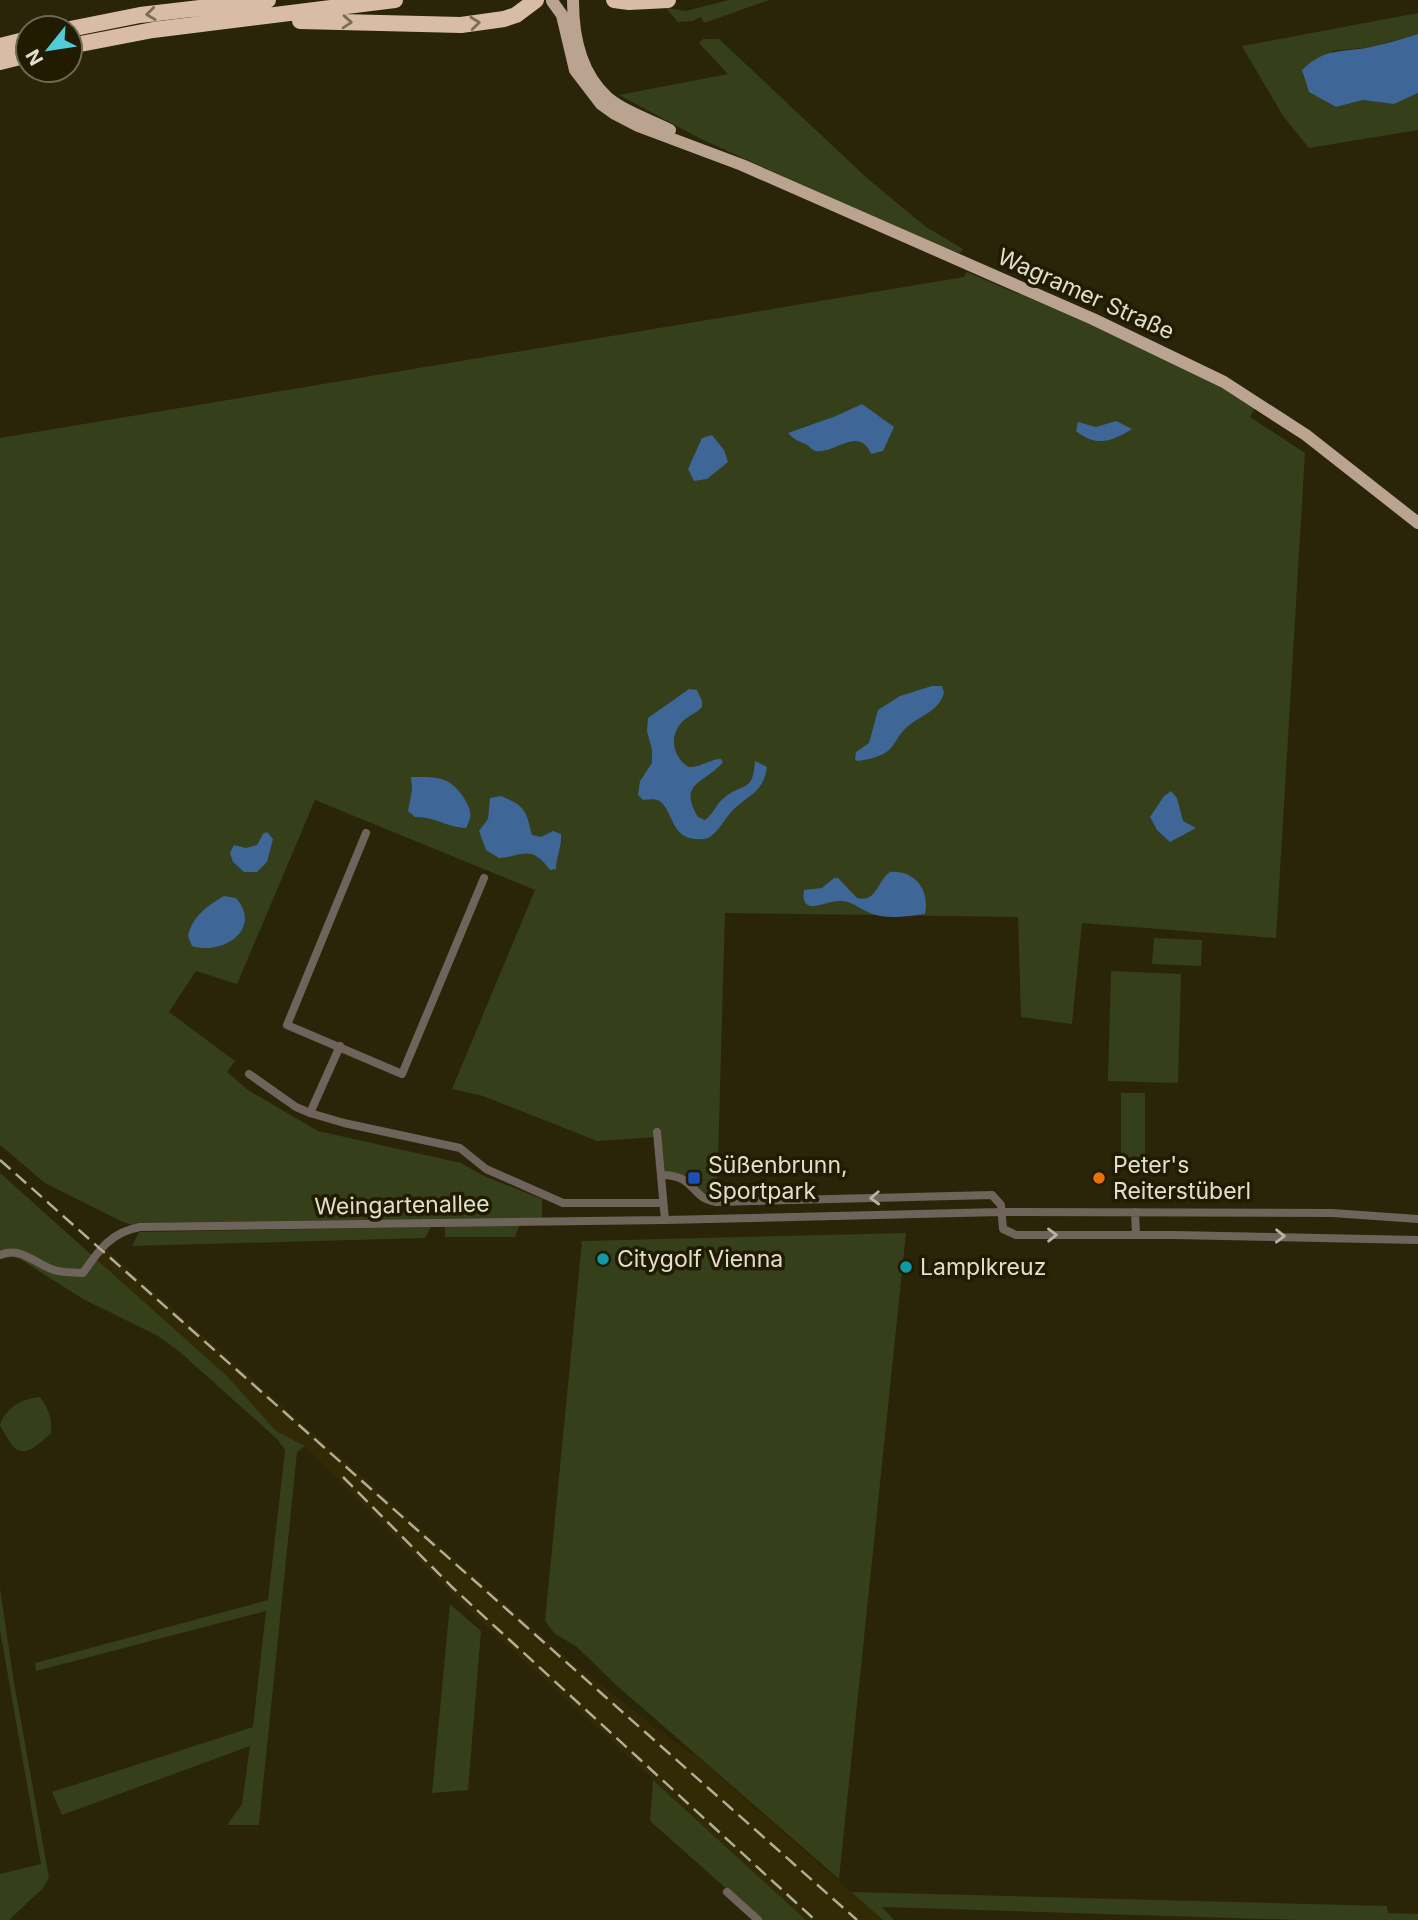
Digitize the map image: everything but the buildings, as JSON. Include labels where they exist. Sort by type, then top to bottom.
[{"type":"highway","points":[[84,26],[140,15],[396,0]]},
{"type":"highway","points":[[271,8],[286,21],[461,25],[504,19],[516,15],[536,0]]},
{"type":"highway","points":[[614,0],[668,0]]},
{"type":"highway","points":[[84,43],[271,8]]},
{"type":"main road","points":[[551,0],[574,1],[572,43]]},
{"type":"main road","points":[[551,0],[562,15],[572,43]]},
{"type":"main road","name":"Wagramer Straße","points":[[572,43],[575,70],[601,104],[638,126],[710,152],[1093,319],[1224,382],[1306,435],[1418,523]]},
{"type":"street","points":[[366,833],[287,1025],[402,1074],[484,878]]},
{"type":"street","points":[[310,1113],[340,1046]]},
{"type":"street","name":"Weingartenallee","points":[[249,1074],[296,1107],[310,1113],[460,1148],[486,1169],[563,1203],[663,1203]]},
{"type":"street","points":[[657,1132],[665,1220]]},
{"type":"street","points":[[662,1175],[685,1179],[701,1197],[716,1202],[992,1195],[1000,1202],[1003,1229],[1016,1235],[1136,1234],[1418,1240]]},
{"type":"street","points":[[920,1197],[920,1214]]},
{"type":"street","name":"Weingartenallee","points":[[0,1255],[19,1252],[55,1270],[83,1273],[116,1234],[140,1227],[665,1220],[1002,1212],[1332,1213],[1418,1219]]},
{"type":"street","points":[[1135,1212],[1136,1234]]},
{"type":"street","points":[[727,1892],[758,1920]]},
{"type":"shaded area","points":[[107,1250],[568,1659],[699,1758],[883,1920],[806,1920],[459,1601],[305,1446],[276,1431],[227,1376],[98,1260]]},
{"type":"green space","points":[[729,0],[769,0],[704,23],[701,17],[693,21],[678,22],[666,8],[686,11]]},
{"type":"green space","points":[[1418,13],[1418,34],[1372,47],[1332,51],[1336,107],[1363,100],[1394,103],[1418,93],[1418,130],[1309,148],[1283,116],[1242,46]]},
{"type":"green space","points":[[703,39],[719,39],[868,179],[926,227],[963,249],[960,253],[931,243],[701,139],[619,95],[728,74],[699,43]]},
{"type":"green space","points":[[967,272],[1018,294],[1020,292],[1181,365],[1256,406],[1250,417],[1305,453],[1276,938],[1082,923],[1072,1024],[1021,1017],[1018,917],[725,913],[716,1202],[707,1200],[689,1182],[662,1175],[657,1137],[597,1141],[483,1096],[452,1089],[535,890],[315,800],[237,984],[196,971],[169,1012],[235,1061],[227,1072],[248,1090],[318,1131],[461,1163],[484,1176],[542,1199],[542,1222],[140,1227],[123,1222],[45,1183],[0,1145],[0,438],[964,277]]},
{"type":"green space","points":[[1154,938],[1202,940],[1201,966],[1152,964]]},
{"type":"green space","points":[[1111,971],[1181,974],[1178,1083],[1108,1081]]},
{"type":"green space","points":[[1121,1093],[1145,1093],[1145,1165],[1121,1165]]},
{"type":"green space","points":[[0,1173],[227,1376],[276,1431],[305,1446],[297,1452],[259,1825],[227,1825],[242,1804],[250,1746],[62,1815],[52,1792],[253,1727],[266,1611],[36,1671],[35,1663],[268,1600],[285,1450],[277,1439],[180,1352],[158,1336],[83,1299],[20,1259],[0,1259]]},
{"type":"green space","points":[[445,1226],[519,1226],[515,1237],[445,1237]]},
{"type":"green space","points":[[431,1227],[425,1238],[132,1246],[139,1232]]},
{"type":"green space","name":"Citygolf Vienna","points":[[906,1233],[839,1879],[615,1684],[576,1646],[555,1634],[545,1621],[582,1241]]},
{"type":"green space","points":[[40,1397],[49,1414],[51,1433],[27,1451],[16,1449],[0,1425],[6,1413],[16,1405]]},
{"type":"green space","points":[[0,1588],[49,1878],[43,1888],[9,1920],[0,1920],[0,1874],[41,1864],[0,1630]]},
{"type":"green space","points":[[450,1604],[481,1631],[468,1790],[432,1793]]},
{"type":"green space","points":[[653,1780],[806,1920],[762,1920],[650,1821]]},
{"type":"green space","points":[[851,1892],[1387,1906],[1388,1913],[1418,1914],[1418,1920],[1300,1920],[882,1907],[894,1920],[883,1920]]},
{"type":"water","points":[[1418,34],[1418,93],[1394,104],[1363,100],[1336,107],[1309,92],[1302,70],[1320,57]]},
{"type":"water","points":[[862,404],[894,427],[883,451],[871,454],[866,446],[853,441],[816,451],[788,433],[836,416]]},
{"type":"water","points":[[1116,421],[1132,429],[1104,441],[1090,439],[1076,431],[1078,422],[1096,427]]},
{"type":"water","points":[[712,435],[724,450],[728,462],[707,479],[694,481],[688,469],[702,438]]},
{"type":"water","points":[[932,686],[942,686],[944,693],[933,709],[910,724],[885,753],[865,760],[855,759],[856,752],[869,743],[878,710],[900,696]]},
{"type":"water","points":[[689,689],[697,690],[702,707],[678,727],[674,739],[676,752],[688,767],[717,759],[723,762],[692,790],[692,805],[698,817],[705,820],[730,793],[746,786],[752,778],[755,761],[767,767],[760,787],[732,811],[714,834],[704,839],[694,839],[682,834],[661,802],[654,799],[643,800],[638,795],[640,781],[652,763],[647,731],[648,718]]},
{"type":"water","points":[[411,777],[441,779],[453,785],[470,809],[470,820],[466,828],[415,817],[408,811],[412,790]]},
{"type":"water","points":[[1171,791],[1177,798],[1183,821],[1196,828],[1170,842],[1157,830],[1150,817],[1164,796]]},
{"type":"water","points":[[501,796],[524,810],[532,835],[541,837],[553,831],[561,834],[556,869],[550,870],[532,854],[499,858],[486,850],[479,831],[488,819],[490,798]]},
{"type":"water","points":[[267,832],[273,839],[267,862],[257,872],[244,872],[233,862],[230,853],[234,845],[246,848],[257,845]]},
{"type":"water","points":[[890,872],[907,874],[919,883],[925,897],[925,914],[883,916],[844,901],[811,906],[804,901],[804,890],[822,888],[834,878],[838,878],[857,898],[864,899],[873,894]]},
{"type":"water","points":[[224,896],[236,898],[243,909],[245,920],[242,929],[236,937],[216,947],[192,946],[188,936],[193,923],[207,908]]},
{"type":"railway","points":[[0,1160],[857,1920]]},
{"type":"railway","points":[[343,1477],[453,1588],[815,1920]]},
{"type":"place","name":"Süßenbrunn, Sportpark","points":[[694,1178]]},
{"type":"place","name":"Peter's Reiterstüberl","points":[[1099,1178]]},
{"type":"place","name":"Citygolf Vienna","points":[[603,1259]]},
{"type":"place","name":"Lamplkreuz","points":[[906,1267]]}]
